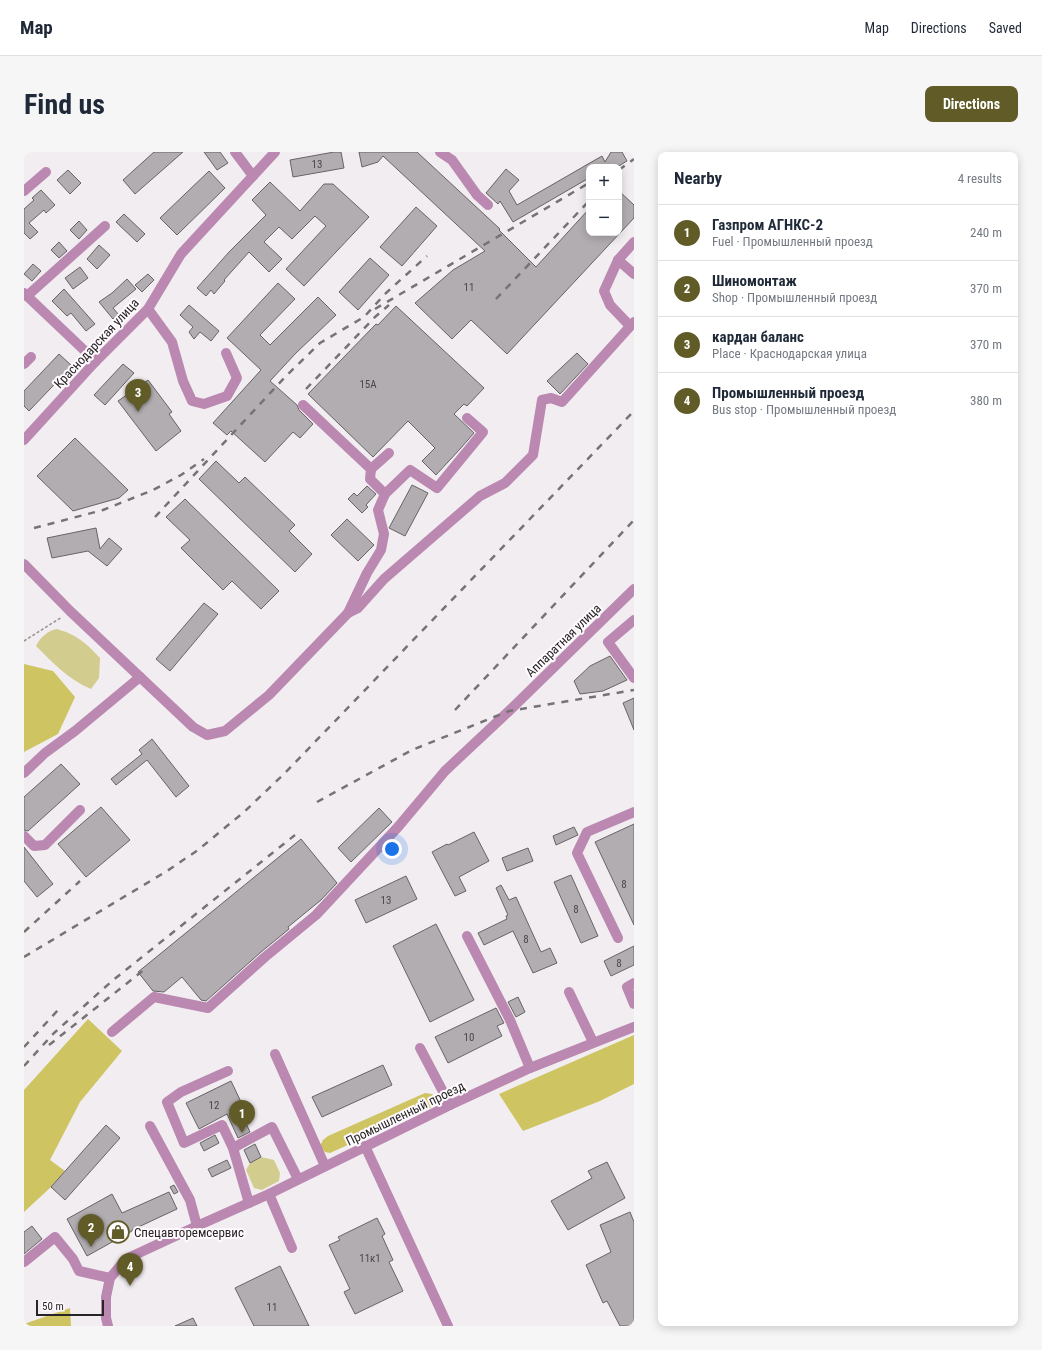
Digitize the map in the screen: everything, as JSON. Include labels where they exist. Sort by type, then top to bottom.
[{"type":"street","points":[[235,152],[253,176]]},
{"type":"street","name":"Краснодарская улица","points":[[24,440],[95,362],[148,308],[181,254],[276,152]]},
{"type":"street","points":[[440,152],[452,160],[478,195],[488,205]]},
{"type":"street","points":[[24,191],[46,172]]},
{"type":"street","points":[[95,362],[25,295],[106,226]]},
{"type":"street","points":[[348,613],[358,608],[384,580],[480,496],[505,483],[519,471],[533,455],[542,400],[551,398],[562,402],[632,324],[610,305],[604,291],[618,260],[634,242]]},
{"type":"street","points":[[618,260],[634,274]]},
{"type":"street","points":[[148,308],[172,342],[183,380],[192,401],[204,404],[226,396],[237,378],[226,353]]},
{"type":"street","points":[[303,405],[371,469]]},
{"type":"street","points":[[24,564],[70,611],[193,727],[206,735],[225,731],[269,696],[348,613],[367,573],[381,550],[384,534],[378,510],[385,494],[410,470],[437,488],[483,432],[467,418]]},
{"type":"street","points":[[385,494],[370,479],[371,469],[390,453]]},
{"type":"street","name":"Аппаратная улица","points":[[112,1032],[154,997],[208,1008],[265,957],[316,915],[398,827],[445,771],[510,711],[634,589]]},
{"type":"street","points":[[634,620],[608,642],[634,678]]},
{"type":"street","points":[[24,773],[45,753],[75,731],[140,677]]},
{"type":"street","points":[[24,836],[34,846],[45,845],[80,810]]},
{"type":"street","points":[[618,938],[577,853],[587,832],[634,812]]},
{"type":"street","points":[[467,936],[510,1020],[530,1068]]},
{"type":"street","points":[[634,983],[627,987],[634,1004]]},
{"type":"street","points":[[569,992],[593,1042]]},
{"type":"street","name":"Промышленный проезд","points":[[110,1278],[126,1260],[269,1194],[365,1146],[530,1068],[634,1027]]},
{"type":"street","points":[[420,1048],[450,1105]]},
{"type":"street","points":[[275,1054],[325,1166]]},
{"type":"street","points":[[228,1071],[181,1092],[167,1102],[184,1143],[222,1125],[233,1148],[249,1203]]},
{"type":"street","points":[[150,1126],[190,1200],[197,1226]]},
{"type":"street","points":[[233,1148],[272,1127],[298,1179]]},
{"type":"street","points":[[365,1146],[448,1326]]},
{"type":"street","points":[[269,1194],[292,1248]]},
{"type":"street","points":[[24,1262],[55,1237],[73,1259],[79,1271],[110,1278],[106,1297],[106,1318],[108,1326]]},
{"type":"path","points":[[24,641],[70,611]]},
{"type":"shaded area","points":[[57,629],[81,640],[100,658],[99,678],[91,689],[68,676],[36,646],[45,635],[50,631]]},
{"type":"shaded area","points":[[24,664],[53,671],[75,697],[58,734],[24,752]]},
{"type":"shaded area","points":[[88,1019],[122,1051],[80,1102],[50,1160],[65,1171],[51,1187],[24,1212],[24,1090]]},
{"type":"shaded area","points":[[634,1035],[634,1084],[600,1101],[523,1131],[499,1094]]},
{"type":"shaded area","points":[[425,1093],[432,1094],[436,1097],[436,1102],[432,1107],[330,1153],[325,1152],[320,1146],[323,1140],[328,1136]]},
{"type":"shaded area","points":[[261,1157],[274,1160],[280,1173],[279,1181],[262,1190],[254,1188],[246,1170],[250,1163]]},
{"type":"shaded area","points":[[70,1308],[71,1326],[24,1326],[24,1324]]},
{"type":"building","points":[[154,152],[183,152],[135,194],[123,180]]},
{"type":"building","points":[[204,152],[220,152],[228,163],[217,170]]},
{"type":"building","points":[[341,152],[344,168],[293,177],[290,160]]},
{"type":"building","points":[[359,152],[417,152],[500,229],[499,230],[536,267],[586,212],[586,236],[617,236],[507,354],[471,320],[452,339],[415,303],[453,270],[485,251],[383,156],[378,162],[362,167]]},
{"type":"building","points":[[611,152],[622,152],[627,161],[622,164],[588,164],[602,156],[605,162]]},
{"type":"building","points":[[586,165],[586,180],[513,222],[500,201],[498,204],[486,193],[506,169],[519,180],[509,191],[517,205]]},
{"type":"building","points":[[68,170],[81,183],[70,194],[57,180]]},
{"type":"building","points":[[209,171],[225,188],[177,235],[160,218]]},
{"type":"building","points":[[270,182],[300,211],[324,184],[333,184],[369,217],[304,286],[286,269],[326,226],[315,216],[292,239],[279,227],[264,242],[282,259],[269,272],[249,252],[224,280],[225,281],[214,294],[211,290],[206,296],[197,288],[230,251],[266,215],[252,200]]},
{"type":"building","points":[[41,190],[55,205],[46,213],[44,210],[29,223],[38,232],[30,239],[24,233],[24,209],[34,200],[32,198]]},
{"type":"building","points":[[622,194],[634,205],[634,218],[622,231]]},
{"type":"building","points":[[416,207],[437,226],[402,266],[380,247]]},
{"type":"building","points":[[124,214],[145,234],[137,242],[116,222]]},
{"type":"building","points":[[79,221],[87,230],[79,239],[70,230]]},
{"type":"building","points":[[59,242],[67,251],[59,258],[51,250]]},
{"type":"building","points":[[99,245],[110,255],[97,269],[87,259]]},
{"type":"building","points":[[370,258],[389,275],[358,310],[339,292]]},
{"type":"building","points":[[33,264],[41,271],[32,281],[24,274]]},
{"type":"building","points":[[80,267],[88,278],[73,289],[65,278]]},
{"type":"building","points":[[148,274],[154,280],[142,292],[135,285]]},
{"type":"building","points":[[127,279],[136,289],[113,308],[119,315],[113,319],[99,302],[112,293]]},
{"type":"building","points":[[278,283],[295,299],[260,335],[270,345],[318,297],[336,315],[296,353],[270,381],[297,405],[299,410],[313,424],[300,438],[293,432],[265,462],[231,431],[227,435],[213,423],[261,370],[227,338]]},
{"type":"building","points":[[64,289],[95,324],[86,331],[71,313],[67,316],[52,301]]},
{"type":"building","points":[[189,305],[219,331],[211,341],[200,332],[194,339],[189,332],[193,327],[180,315]]},
{"type":"building","points":[[396,306],[484,388],[467,406],[464,404],[454,414],[474,433],[436,475],[422,461],[435,448],[408,421],[373,457],[308,394],[376,324],[378,325]]},
{"type":"building","points":[[577,353],[588,364],[560,394],[547,381]]},
{"type":"building","points":[[59,354],[72,366],[29,411],[24,406],[24,391]]},
{"type":"building","points":[[123,364],[134,373],[105,405],[94,395]]},
{"type":"building","points":[[148,380],[172,412],[169,414],[181,431],[156,451],[118,401]]},
{"type":"building","points":[[75,438],[128,490],[119,498],[73,511],[37,476]]},
{"type":"building","points":[[216,461],[239,483],[245,477],[295,525],[289,531],[312,554],[295,572],[199,479]]},
{"type":"building","points":[[412,485],[428,493],[405,536],[389,528]]},
{"type":"building","points":[[367,486],[376,494],[366,505],[368,507],[362,513],[348,499],[354,493],[357,496]]},
{"type":"building","points":[[185,499],[279,591],[261,609],[232,581],[223,590],[181,548],[190,540],[166,517]]},
{"type":"building","points":[[347,519],[374,545],[358,561],[331,535]]},
{"type":"building","points":[[96,528],[100,549],[109,538],[122,549],[107,566],[88,551],[52,558],[47,538]]},
{"type":"building","points":[[204,603],[218,614],[170,671],[156,659]]},
{"type":"building","points":[[610,656],[627,680],[603,691],[580,694],[574,681],[590,666]]},
{"type":"building","points":[[634,698],[634,730],[623,703]]},
{"type":"building","points":[[152,739],[189,786],[176,797],[147,760],[116,785],[111,779],[142,754],[139,750]]},
{"type":"building","points":[[61,764],[80,784],[28,831],[24,830],[24,797]]},
{"type":"building","points":[[101,807],[130,840],[86,877],[58,844]]},
{"type":"building","points":[[379,808],[392,822],[351,862],[338,848]]},
{"type":"building","points":[[634,824],[634,925],[595,842]]},
{"type":"building","points":[[574,827],[578,835],[556,845],[553,836]]},
{"type":"building","points":[[474,832],[489,861],[459,877],[466,891],[455,896],[432,852]]},
{"type":"building","points":[[301,839],[337,883],[321,900],[288,927],[289,929],[206,1001],[201,1000],[182,977],[164,992],[153,991],[138,972]]},
{"type":"building","points":[[24,847],[53,884],[37,897],[24,881]]},
{"type":"building","points":[[528,848],[533,861],[507,871],[502,858]]},
{"type":"building","points":[[571,875],[598,936],[581,943],[554,882]]},
{"type":"building","points":[[406,876],[417,899],[366,923],[355,900]]},
{"type":"building","points":[[501,885],[509,900],[516,897],[541,952],[550,948],[557,963],[533,973],[513,931],[484,945],[478,933],[507,919],[506,916],[508,915],[496,888]]},
{"type":"building","points":[[436,924],[474,1000],[430,1022],[393,946]]},
{"type":"building","points":[[634,946],[634,965],[611,976],[604,961]]},
{"type":"building","points":[[518,997],[525,1012],[516,1017],[508,1002]]},
{"type":"building","points":[[496,1008],[504,1023],[497,1026],[502,1036],[448,1063],[435,1037]]},
{"type":"building","points":[[383,1065],[392,1085],[322,1117],[312,1097]]},
{"type":"building","points":[[231,1081],[243,1106],[239,1108],[250,1132],[238,1138],[227,1114],[199,1129],[186,1103]]},
{"type":"building","points":[[106,1125],[120,1138],[65,1200],[51,1187]]},
{"type":"building","points":[[215,1135],[219,1143],[204,1151],[200,1143]]},
{"type":"building","points":[[255,1144],[261,1157],[250,1163],[244,1150]]},
{"type":"building","points":[[227,1160],[231,1168],[212,1177],[208,1169]]},
{"type":"building","points":[[607,1162],[625,1198],[568,1230],[551,1201],[592,1178],[588,1171]]},
{"type":"building","points":[[174,1185],[178,1192],[174,1194],[170,1187]]},
{"type":"building","points":[[169,1192],[177,1209],[132,1230],[87,1256],[67,1219],[112,1194],[122,1213]]},
{"type":"building","points":[[630,1212],[634,1222],[634,1326],[620,1326],[607,1301],[603,1303],[586,1265],[611,1252],[600,1225]]},
{"type":"building","points":[[377,1218],[385,1234],[382,1236],[393,1260],[389,1262],[403,1291],[355,1314],[344,1292],[350,1289],[329,1245],[340,1240],[338,1237]]},
{"type":"building","points":[[32,1226],[42,1239],[24,1254],[24,1232]]},
{"type":"building","points":[[280,1266],[309,1326],[254,1326],[235,1288]]},
{"type":"building","points":[[193,1318],[197,1326],[175,1326]]},
{"type":"railway","points":[[622,168],[634,159]]},
{"type":"railway","points":[[375,309],[586,185]]},
{"type":"railway","points":[[496,299],[586,204]]},
{"type":"railway","points":[[155,517],[286,376],[320,343],[364,317],[386,293],[427,256]]},
{"type":"railway","points":[[306,389],[375,317],[389,305]]},
{"type":"railway","points":[[24,957],[167,871],[198,850],[244,812],[285,773],[634,411]]},
{"type":"railway","points":[[34,528],[103,510],[153,490],[181,475],[204,459]]},
{"type":"railway","points":[[455,710],[634,520]]},
{"type":"railway","points":[[317,802],[412,750],[509,711],[634,690]]},
{"type":"railway","points":[[24,1066],[54,1033],[112,981],[295,835]]},
{"type":"railway","points":[[24,932],[80,881]]},
{"type":"railway","points":[[49,1045],[145,969]]},
{"type":"railway","points":[[24,1047],[59,1009]]},
{"type":"place","name":"кардан баланс","points":[[138,412]]},
{"type":"place","name":"Газпром АГНКС-2","points":[[242,1133]]},
{"type":"place","name":"Спецавторемсервис","points":[[118,1232]]},
{"type":"place","name":"Шиномонтаж","points":[[91,1247]]},
{"type":"place","name":"Промышленный проезд","points":[[130,1286]]}]
